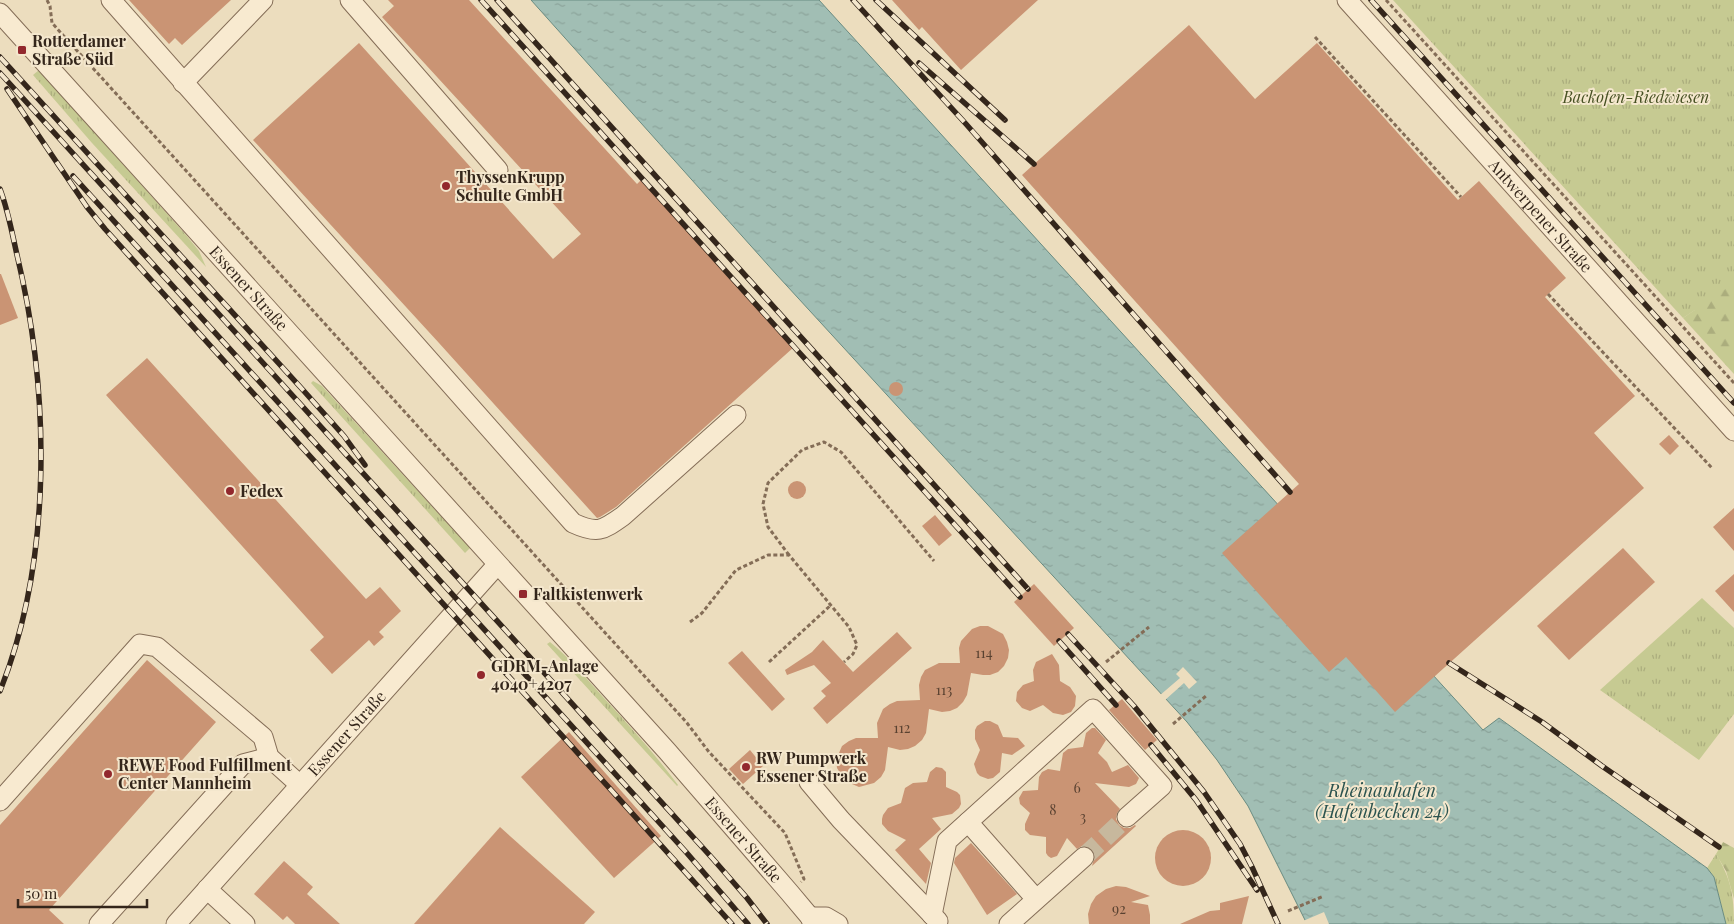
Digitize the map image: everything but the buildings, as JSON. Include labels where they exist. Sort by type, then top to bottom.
[{"type":"street","points":[[111,0],[573,523],[596,531],[607,527],[623,516],[736,415]]},
{"type":"street","points":[[183,83],[263,0]]},
{"type":"street","points":[[350,0],[498,170]]},
{"type":"street","name":"Antwerpener Straße","points":[[1347,0],[1734,431]]},
{"type":"street","name":"Essener Straße","points":[[0,13],[667,751],[811,920],[826,917],[838,924]]},
{"type":"street","name":"Essener Straße","points":[[176,924],[497,565]]},
{"type":"street","points":[[0,801],[140,644],[157,647],[263,737],[269,757],[300,785]]},
{"type":"street","points":[[936,919],[947,841],[1093,709],[1162,786],[1127,817]]},
{"type":"street","points":[[99,924],[243,764],[269,757]]},
{"type":"street","points":[[809,782],[841,820],[936,919]]},
{"type":"street","points":[[968,822],[1036,899]]},
{"type":"street","points":[[1009,924],[1084,857]]},
{"type":"street","points":[[207,889],[245,924]]},
{"type":"path","points":[[47,0],[50,6],[52,24],[680,715],[709,752],[785,833],[804,879],[789,892]]},
{"type":"path","points":[[1386,0],[1734,382]]},
{"type":"path","points":[[1315,37],[1461,197]]},
{"type":"path","points":[[1548,294],[1712,468]]},
{"type":"path","points":[[844,662],[853,654],[857,645],[849,627],[768,527],[763,504],[768,483],[802,450],[824,442],[841,452],[934,561]]},
{"type":"path","points":[[690,622],[702,613],[736,570],[768,555],[789,555]]},
{"type":"path","points":[[769,662],[831,605]]},
{"type":"path","points":[[1106,662],[1149,627]]},
{"type":"path","points":[[1173,724],[1206,696]]},
{"type":"path","points":[[1288,911],[1324,896]]},
{"type":"green space","name":"Backofen-Riedwiesen","points":[[1393,0],[1734,0],[1734,352],[1695,310],[1683,318]]},
{"type":"green space","points":[[39,70],[186,235],[199,251],[206,267],[92,143],[33,75]]},
{"type":"green space","points":[[1734,283],[1734,374],[1683,318]]},
{"type":"green space","points":[[313,381],[322,386],[470,548],[465,553],[311,383]]},
{"type":"green space","points":[[1702,598],[1734,628],[1734,714],[1699,760],[1600,690]]},
{"type":"green space","points":[[550,642],[571,661],[632,729],[669,773],[677,786],[547,644]]},
{"type":"green space","points":[[1723,842],[1734,848],[1734,899],[1726,871],[1716,854]]},
{"type":"green space","points":[[1716,854],[1731,888],[1734,924],[1726,924],[1714,877],[1707,868]]},
{"type":"water","name":"Rheinauhafen (Hafenbecken 24)","points":[[531,0],[819,0],[1483,730],[1499,718],[1707,868],[1714,877],[1726,924],[1307,924],[1248,806],[1217,760],[1187,722],[776,274]]},
{"type":"pier","points":[[1183,667],[1197,682],[1189,689],[1184,683],[1164,701],[1159,696],[1180,678],[1176,674]]},
{"type":"pier","points":[[1324,912],[1329,924],[1304,924],[1303,921]]},
{"type":"tunnel","points":[[1084,857],[1127,817]]},
{"type":"railway","points":[[481,0],[1020,597]]},
{"type":"railway","points":[[497,0],[1028,589]]},
{"type":"railway","points":[[853,0],[966,124],[1290,492]]},
{"type":"railway","points":[[876,0],[1005,120]]},
{"type":"railway","points":[[1371,0],[1734,403]]},
{"type":"railway","points":[[0,57],[303,390],[344,436],[365,465]]},
{"type":"railway","points":[[919,63],[1034,164]]},
{"type":"railway","points":[[0,73],[713,859],[767,924]]},
{"type":"railway","points":[[7,89],[87,207],[105,229],[732,924]]},
{"type":"railway","points":[[73,176],[686,852],[748,924]]},
{"type":"railway","points":[[0,189],[10,222],[28,308],[36,362],[40,418],[41,475],[37,531],[30,586],[17,640],[0,691]]},
{"type":"railway","points":[[1068,634],[1134,706],[1204,792],[1240,844],[1278,924]]},
{"type":"railway","points":[[1059,641],[1116,705]]},
{"type":"railway","points":[[1449,663],[1542,722],[1719,847]]},
{"type":"railway","points":[[1151,745],[1196,800],[1257,890]]},
{"type":"place","name":"Rotterdamer Straße Süd","points":[[22,50]]},
{"type":"place","name":"ThyssenKrupp Schulte GmbH","points":[[446,186]]},
{"type":"place","name":"Fedex","points":[[230,491]]},
{"type":"place","name":"Faltkistenwerk","points":[[523,594]]},
{"type":"place","name":"GDRM-Anlage 4040+4207","points":[[481,675]]},
{"type":"place","name":"RW Pumpwerk Essener Straße","points":[[746,767]]},
{"type":"place","name":"REWE Food Fulfillment Center Mannheim","points":[[108,774]]}]
